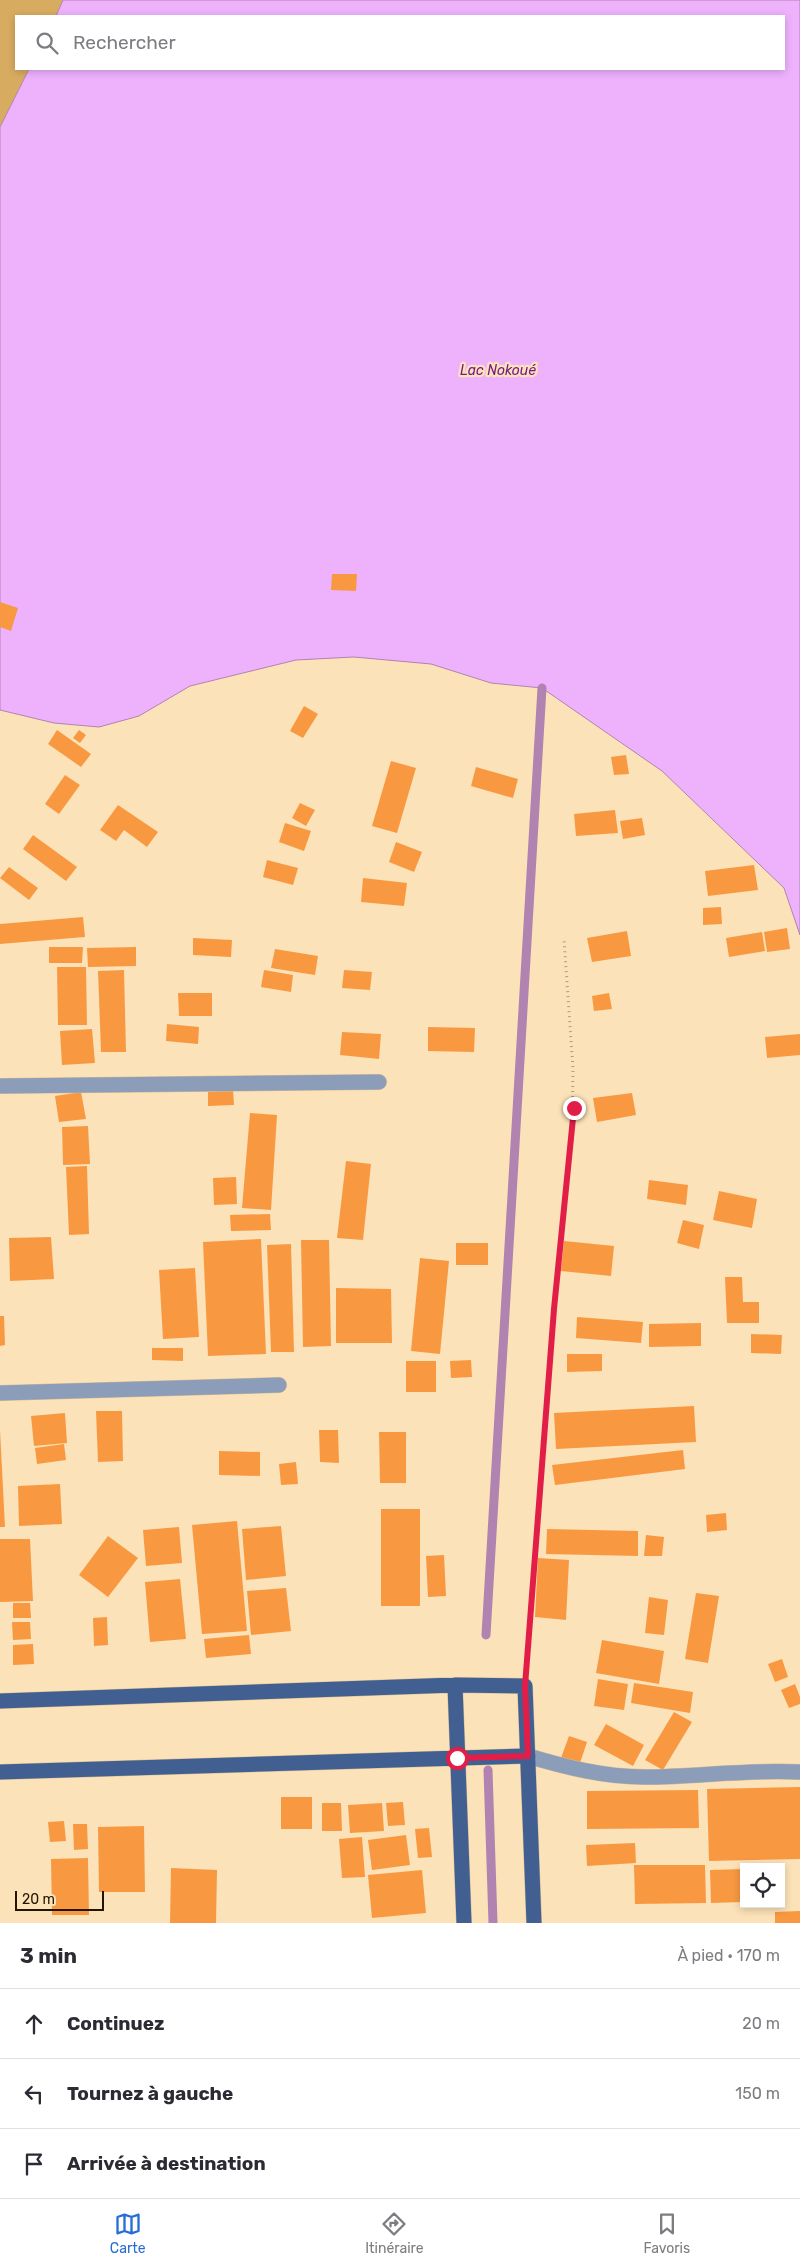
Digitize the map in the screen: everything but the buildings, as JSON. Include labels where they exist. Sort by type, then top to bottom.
[{"type":"main road","points":[[455,1685],[464,1757],[464,1923]]},
{"type":"main road","points":[[0,1701],[455,1685],[525,1686],[534,1923]]},
{"type":"main road","points":[[0,1772],[527,1756]]},
{"type":"street","points":[[0,1086],[379,1082]]},
{"type":"street","points":[[0,1393],[279,1385]]},
{"type":"street","points":[[527,1756],[585,1771],[642,1777],[770,1770],[800,1772]]},
{"type":"path","points":[[525,1686],[553,1319],[572,1138],[573,1069],[564,939]]},
{"type":"shaded area","points":[[0,0],[63,0],[56,15],[15,15],[15,70],[28,70],[0,127]]},
{"type":"water","name":"Lac Nokoué","points":[[63,0],[800,0],[800,935],[784,888],[662,771],[542,688],[491,683],[431,664],[354,657],[296,660],[190,686],[139,716],[99,727],[54,723],[0,710],[0,127],[28,70],[785,70],[785,15],[56,15]]},
{"type":"waterway","points":[[486,1635],[542,688]]},
{"type":"waterway","points":[[488,1770],[493,1923]]},
{"type":"route","points":[[457,1758],[528,1756],[525,1686],[554,1309],[574,1108]]}]
